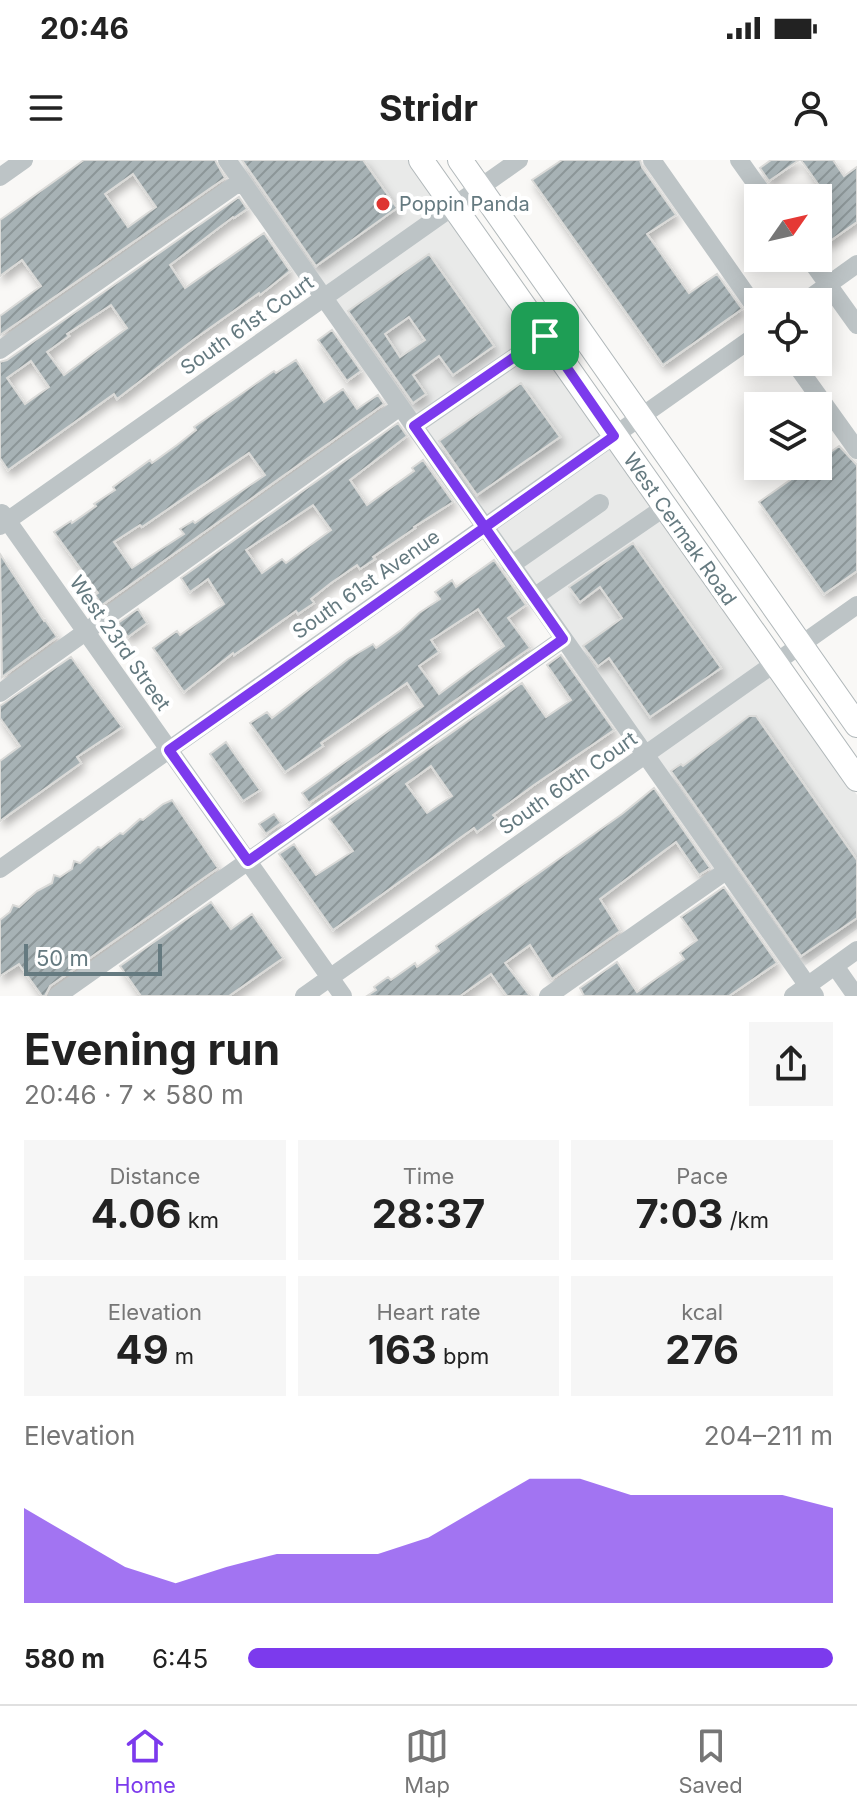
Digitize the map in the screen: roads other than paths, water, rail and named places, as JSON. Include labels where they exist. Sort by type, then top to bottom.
[{"type":"main road","name":"West Cermak Road","points":[[421,160],[857,779]]},
{"type":"main road","name":"West Cermak Road","points":[[460,160],[857,725]]},
{"type":"street","points":[[0,177],[24,160]]},
{"type":"street","points":[[227,160],[726,871],[805,993],[857,950]]},
{"type":"street","name":"South 61st Court","points":[[2,519],[519,160]]},
{"type":"street","points":[[652,160],[744,291]]},
{"type":"street","points":[[749,163],[759,184]]},
{"type":"street","points":[[0,350],[241,181]]},
{"type":"street","points":[[824,288],[857,264]]},
{"type":"street","points":[[819,272],[857,325]]},
{"type":"street","points":[[414,426],[545,336]]},
{"type":"street","name":"South 61st Avenue","points":[[0,869],[744,344]]},
{"type":"street","points":[[804,376],[857,450]]},
{"type":"street","points":[[0,693],[400,407]]},
{"type":"street","points":[[511,565],[600,503]]},
{"type":"street","points":[[534,597],[665,507]]},
{"type":"street","name":"West 23rd Street","points":[[2,519],[343,996]]},
{"type":"street","name":"South 60th Court","points":[[304,996],[857,605]]},
{"type":"street","points":[[57,996],[563,639]]},
{"type":"street","points":[[548,996],[726,871]]},
{"type":"street","points":[[835,966],[856,996]]},
{"type":"place","name":"Poppin Panda","points":[[383,204]]}]
